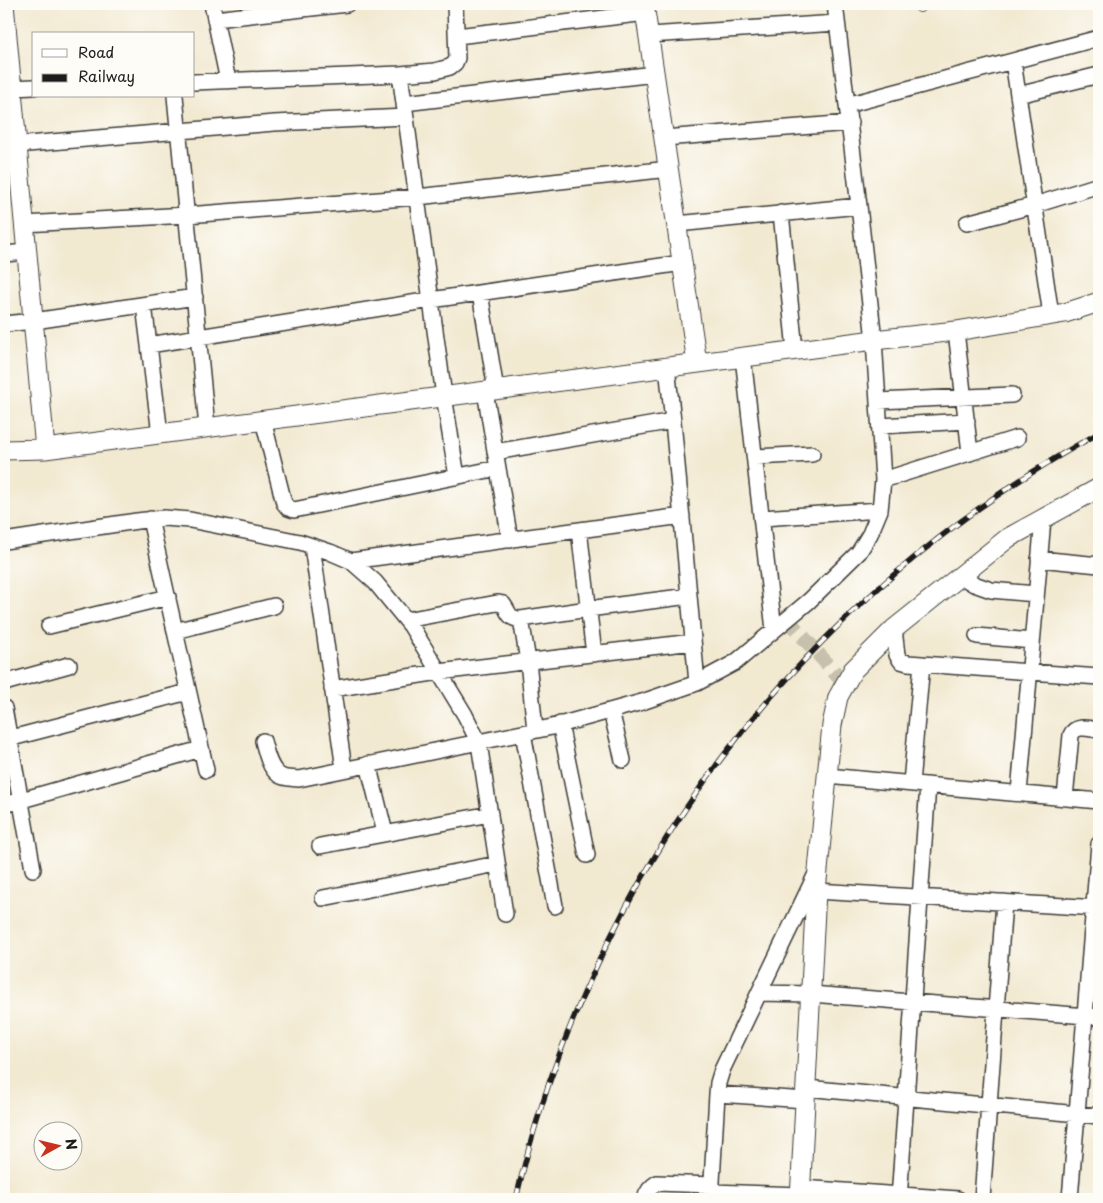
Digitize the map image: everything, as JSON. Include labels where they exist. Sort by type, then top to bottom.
[{"type":"street","points":[[4,4],[6,59],[12,88],[10,145],[24,224],[45,449]]},
{"type":"street","points":[[228,81],[213,11],[347,4]]},
{"type":"street","points":[[195,82],[400,74],[435,71],[450,67],[457,58],[455,4]]},
{"type":"street","points":[[262,741],[270,763],[278,775],[299,779],[529,732],[642,702],[697,683],[736,662],[809,601],[859,552],[870,534],[880,510],[883,480],[874,340],[835,4]]},
{"type":"street","points":[[457,36],[645,8],[697,363]]},
{"type":"street","points":[[649,35],[837,23]]},
{"type":"street","points":[[847,105],[1099,38]]},
{"type":"street","points":[[1013,61],[1051,316]]},
{"type":"street","points":[[400,74],[444,396],[457,477]]},
{"type":"street","points":[[10,145],[404,110],[655,74]]},
{"type":"street","points":[[1018,95],[1099,75]]},
{"type":"street","points":[[12,88],[32,87]]},
{"type":"street","points":[[175,98],[207,427]]},
{"type":"street","points":[[664,138],[850,123]]},
{"type":"street","points":[[24,224],[187,215],[417,197],[669,169]]},
{"type":"street","points":[[967,223],[1035,206],[1099,185]]},
{"type":"street","points":[[677,224],[859,206]]},
{"type":"street","points":[[781,214],[795,350]]},
{"type":"street","points":[[4,254],[27,252]]},
{"type":"street","points":[[149,345],[431,300],[682,263]]},
{"type":"street","points":[[480,293],[491,390],[495,452],[510,540]]},
{"type":"street","points":[[4,324],[34,322],[195,297]]},
{"type":"street","points":[[4,450],[45,449],[795,350],[956,331],[1051,316],[1099,302]]},
{"type":"street","points":[[144,305],[160,434]]},
{"type":"street","points":[[956,331],[970,453]]},
{"type":"street","points":[[743,357],[774,630]]},
{"type":"street","points":[[667,367],[697,683]]},
{"type":"street","points":[[878,400],[1012,396]]},
{"type":"street","points":[[263,420],[284,503],[288,508],[294,510],[498,468]]},
{"type":"street","points":[[495,452],[673,421]]},
{"type":"street","points":[[880,426],[967,421]]},
{"type":"street","points":[[883,480],[1017,438]]},
{"type":"street","points":[[755,457],[812,454]]},
{"type":"street","points":[[801,1194],[816,891],[832,725],[838,697],[853,670],[894,629],[1008,538],[1099,488]]},
{"type":"street","points":[[762,518],[880,510]]},
{"type":"street","points":[[351,561],[682,516]]},
{"type":"street","points":[[4,541],[164,518],[190,520],[300,542],[351,561],[375,582],[411,626],[465,715],[479,742],[505,914]]},
{"type":"street","points":[[150,519],[206,770]]},
{"type":"street","points":[[1019,793],[1043,519]]},
{"type":"street","points":[[579,530],[594,654]]},
{"type":"street","points":[[312,546],[344,769]]},
{"type":"street","points":[[1039,559],[1099,565]]},
{"type":"street","points":[[961,576],[974,584],[991,590],[1036,594]]},
{"type":"street","points":[[406,620],[497,603],[502,604],[514,619],[521,619],[689,596]]},
{"type":"street","points":[[49,626],[168,597]]},
{"type":"street","points":[[175,631],[274,606]]},
{"type":"street","points":[[521,619],[528,661],[529,732],[555,906]]},
{"type":"street","points":[[894,629],[897,655],[901,661],[908,663],[1099,677]]},
{"type":"street","points":[[977,636],[1032,641]]},
{"type":"street","points":[[332,689],[439,672],[693,642]]},
{"type":"street","points":[[911,783],[922,664]]},
{"type":"street","points":[[4,683],[69,665]]},
{"type":"street","points":[[7,739],[188,692]]},
{"type":"street","points":[[4,708],[7,739],[21,800],[33,869]]},
{"type":"street","points":[[611,711],[623,760]]},
{"type":"street","points":[[560,724],[587,855]]},
{"type":"street","points":[[1065,798],[1073,730],[1076,728],[1099,730]]},
{"type":"street","points":[[4,805],[201,749]]},
{"type":"street","points":[[368,764],[385,833]]},
{"type":"street","points":[[828,776],[1099,801]]},
{"type":"street","points":[[900,1197],[928,785]]},
{"type":"street","points":[[320,846],[490,814]]},
{"type":"street","points":[[1070,1199],[1077,1113],[1092,1017],[1099,844]]},
{"type":"street","points":[[323,898],[497,864]]},
{"type":"street","points":[[712,1192],[718,1082],[818,868]]},
{"type":"street","points":[[816,891],[1097,907]]},
{"type":"street","points":[[982,1199],[1004,902]]},
{"type":"street","points":[[758,993],[811,994],[1092,1017]]},
{"type":"street","points":[[717,1094],[907,1097],[1099,1116]]},
{"type":"street","points":[[645,1199],[650,1187],[657,1183],[712,1192],[958,1199]]},
{"type":"tunnel","points":[[787,619],[845,684]]},
{"type":"railway","points":[[516,1199],[551,1079],[598,964],[656,855],[725,754],[804,660],[894,575],[992,499],[1099,433]]}]
